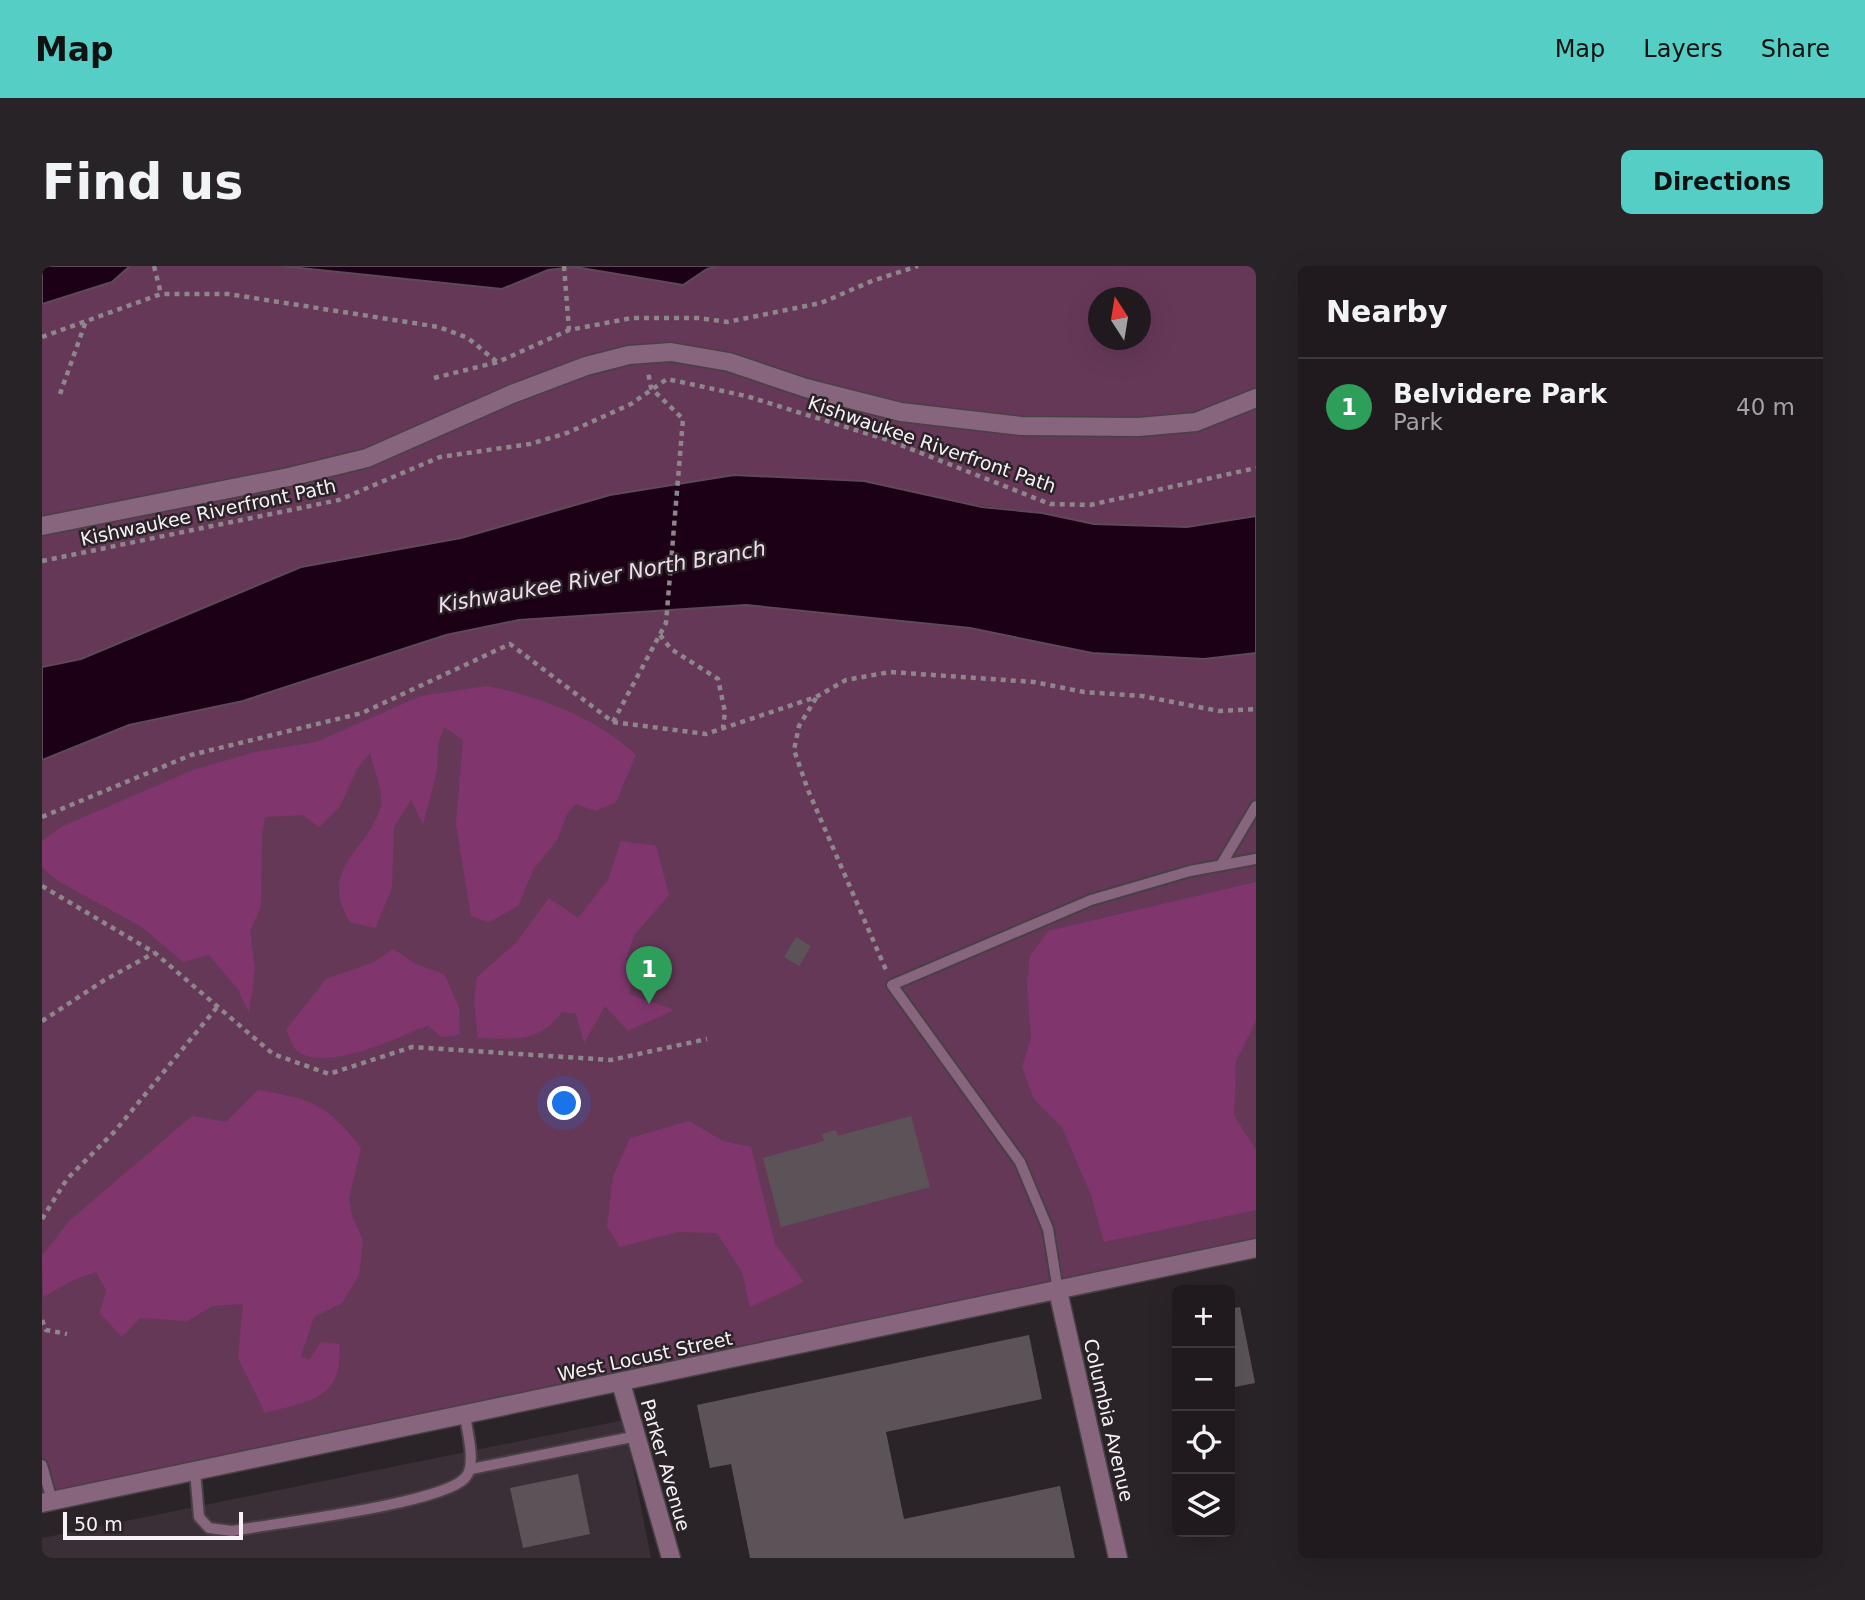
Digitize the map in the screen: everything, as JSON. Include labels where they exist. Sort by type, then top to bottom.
[{"type":"street","points":[[42,526],[289,477],[367,457],[574,370],[643,354],[671,352],[729,362],[806,387],[901,412],[1021,426],[1138,427],[1196,422],[1256,398]]},
{"type":"street","name":"West Locust Street","points":[[47,1502],[1256,1248]]},
{"type":"street","name":"Columbia Avenue","points":[[1058,1290],[1118,1558]]},
{"type":"street","name":"Parker Avenue","points":[[621,1383],[671,1558]]},
{"type":"lane","points":[[1221,865],[1256,806]]},
{"type":"lane","points":[[1058,1290],[1048,1229],[1020,1162],[892,985],[1091,900],[1190,870],[1256,859]]},
{"type":"lane","points":[[195,1471],[199,1517],[209,1528],[232,1531],[430,1497],[465,1479],[471,1469],[465,1416]]},
{"type":"lane","points":[[471,1469],[637,1436]]},
{"type":"lane","points":[[42,1465],[47,1502]]},
{"type":"path","points":[[154,266],[161,294]]},
{"type":"path","points":[[434,378],[498,362],[569,330],[632,318],[699,318],[727,322],[821,303],[872,281],[918,266]]},
{"type":"path","points":[[564,269],[569,330]]},
{"type":"path","points":[[42,337],[161,294],[228,294],[439,327],[468,338],[498,362]]},
{"type":"path","points":[[60,394],[86,321]]},
{"type":"path","points":[[612,722],[666,623],[683,419],[652,388],[643,354]]},
{"type":"path","name":"Kishwaukee Riverfront Path","points":[[42,561],[339,500],[440,457],[530,444],[567,433],[631,404],[667,379],[746,396],[888,440],[1050,504],[1090,505],[1256,468]]},
{"type":"path","points":[[660,635],[671,649],[718,679],[725,712],[723,728]]},
{"type":"path","points":[[42,817],[191,755],[362,713],[510,644],[612,722],[706,734],[816,697],[846,680],[890,672],[914,672],[1142,696],[1219,711],[1256,709]]},
{"type":"path","points":[[816,697],[799,726],[794,750],[808,790],[892,985]]},
{"type":"path","points":[[42,886],[155,953],[273,1054],[329,1074],[412,1047],[611,1060],[707,1038]]},
{"type":"path","points":[[42,1021],[103,981],[155,953]]},
{"type":"path","points":[[42,1219],[68,1179],[115,1131],[218,1006]]},
{"type":"path","points":[[42,1320],[46,1330],[67,1334]]},
{"type":"shaded area","points":[[130,266],[281,266],[502,289],[548,270],[575,267],[683,285],[707,269],[719,266],[1256,266],[1256,516],[1187,527],[1094,524],[1042,513],[734,475],[610,495],[461,538],[81,659],[42,667],[42,304],[112,282]]},
{"type":"shaded area","points":[[746,605],[970,628],[1092,653],[1204,659],[1256,653],[1256,1248],[42,1503],[42,760],[129,725],[243,701],[446,635],[519,620]]},
{"type":"shaded area","points":[[487,686],[566,710],[603,730],[636,755],[616,802],[596,811],[576,804],[567,814],[557,840],[533,870],[518,906],[489,922],[471,916],[456,824],[463,740],[444,727],[438,744],[437,771],[423,824],[411,800],[394,827],[392,888],[375,928],[350,922],[341,903],[339,887],[348,861],[375,822],[381,806],[380,787],[370,753],[357,769],[340,806],[319,827],[303,815],[265,817],[262,832],[261,906],[250,931],[255,969],[249,1013],[238,989],[209,955],[183,962],[142,927],[58,881],[42,867],[42,841],[61,827],[193,770],[255,752],[316,742],[421,696]]},
{"type":"shaded area","points":[[621,841],[656,846],[669,895],[634,935],[626,960],[633,974],[629,994],[674,1010],[628,1031],[605,1006],[584,1043],[576,1014],[562,1012],[544,1030],[535,1034],[515,1038],[478,1038],[474,1001],[477,977],[517,942],[549,898],[578,918],[608,880]]},
{"type":"shaded area","points":[[1256,882],[1256,1021],[1236,1061],[1234,1116],[1256,1150],[1256,1210],[1104,1242],[1091,1195],[1062,1127],[1034,1099],[1022,1067],[1031,1039],[1027,984],[1030,956],[1048,931]]},
{"type":"shaded area","points":[[393,949],[416,964],[444,974],[459,1007],[460,1035],[441,1037],[428,1025],[381,1045],[342,1056],[324,1058],[309,1056],[296,1050],[286,1030],[326,979],[374,962]]},
{"type":"shaded area","points":[[258,1090],[292,1097],[317,1106],[338,1122],[361,1148],[349,1198],[352,1216],[363,1240],[359,1275],[342,1303],[314,1317],[301,1356],[309,1360],[321,1342],[339,1344],[336,1377],[320,1395],[309,1401],[265,1413],[238,1358],[243,1304],[212,1306],[187,1321],[140,1318],[122,1337],[100,1313],[106,1290],[96,1272],[75,1279],[43,1297],[42,1256],[69,1221],[192,1116],[226,1122]]},
{"type":"shaded area","points":[[689,1121],[723,1141],[751,1147],[775,1244],[804,1282],[750,1307],[742,1272],[717,1233],[678,1232],[620,1247],[607,1226],[613,1177],[630,1138]]},
{"type":"shaded area","points":[[624,1420],[651,1558],[42,1558],[42,1538]]},
{"type":"water","points":[[130,266],[112,282],[42,304],[42,268]]},
{"type":"water","points":[[281,266],[719,266],[707,269],[683,285],[575,267],[548,270],[502,289]]},
{"type":"water","name":"Kishwaukee River North Branch","points":[[734,475],[864,481],[982,507],[1042,513],[1094,524],[1187,527],[1256,516],[1256,653],[1204,659],[1092,653],[970,628],[746,605],[519,620],[446,635],[243,701],[129,725],[42,760],[42,667],[81,659],[301,567],[461,538],[610,495]]},
{"type":"building","points":[[796,937],[811,946],[799,966],[784,957]]},
{"type":"building","points":[[911,1116],[930,1187],[781,1227],[763,1158],[824,1141],[822,1134],[836,1130],[838,1136]]},
{"type":"building","points":[[1240,1307],[1255,1383],[1235,1387],[1235,1348],[1235,1308]]},
{"type":"building","points":[[1029,1335],[1042,1399],[886,1432],[904,1519],[1060,1486],[1075,1558],[750,1558],[731,1464],[710,1468],[697,1405]]},
{"type":"building","points":[[578,1474],[590,1534],[523,1548],[510,1488]]},
{"type":"place","name":"Belvidere Park","points":[[649,1004]]}]
